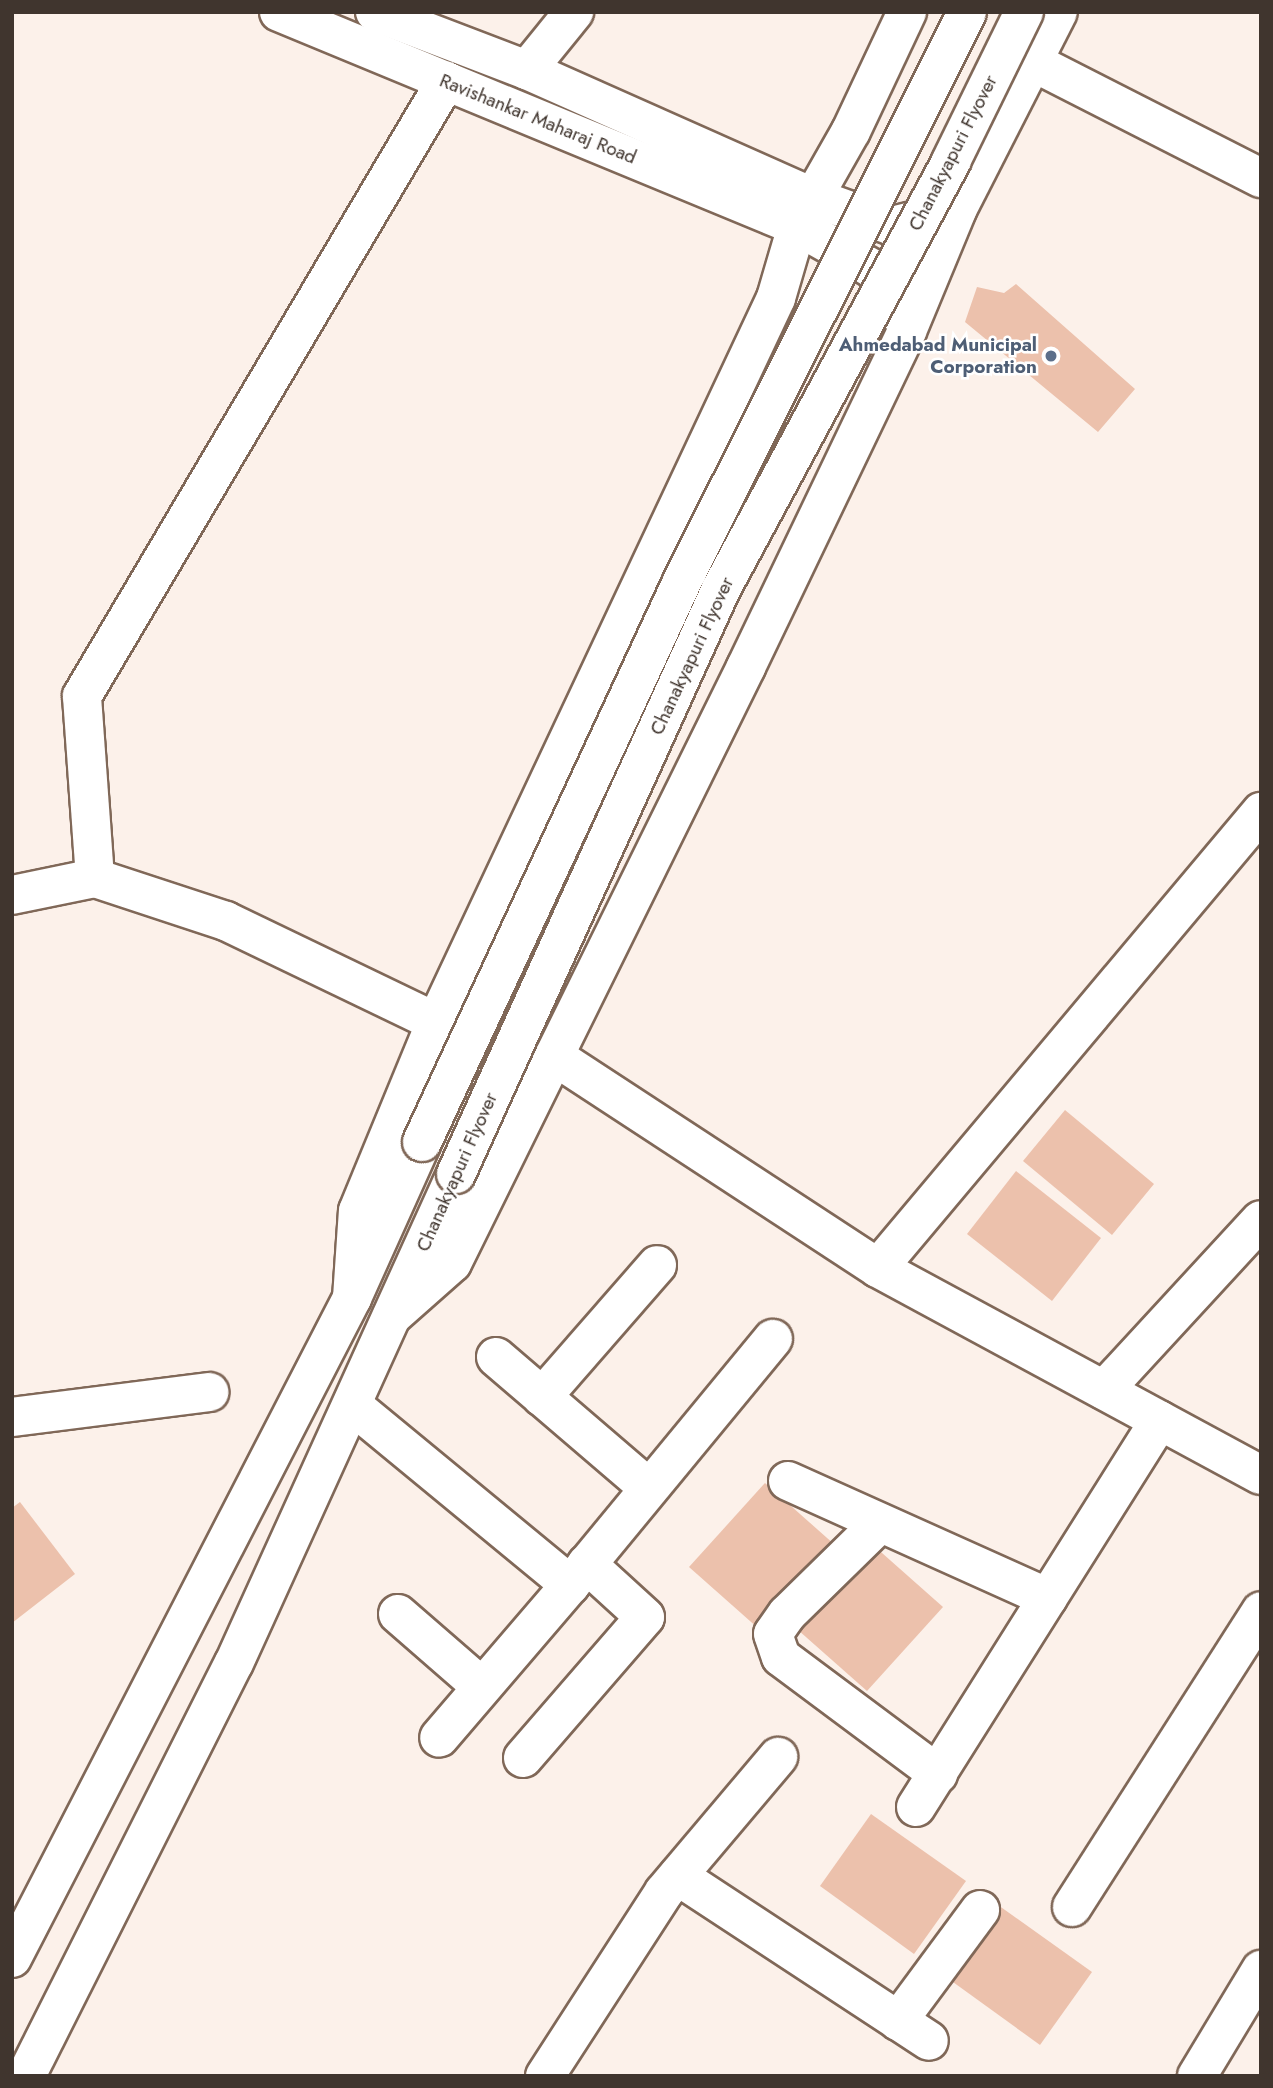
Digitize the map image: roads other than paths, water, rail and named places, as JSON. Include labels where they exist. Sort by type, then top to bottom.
[{"type":"street","name":"Ravishankar Maharaj Road","points":[[279,12],[446,81],[805,211]]},
{"type":"street","name":"Ravishankar Maharaj Road","points":[[375,12],[527,70],[805,211]]},
{"type":"street","points":[[527,70],[573,12]]},
{"type":"street","points":[[352,1298],[358,1211],[436,1022],[776,298],[805,211],[851,131],[907,12]]},
{"type":"street","name":"Chanakyapuri Flyover","points":[[12,1958],[352,1298],[682,582],[967,12]]},
{"type":"street","name":"Chanakyapuri Flyover","points":[[26,2076],[234,1663],[721,589],[951,161],[1024,12]]},
{"type":"street","points":[[392,1316],[452,1263],[752,655],[907,331],[957,210],[1058,12]]},
{"type":"street","points":[[1033,62],[1261,178]]},
{"type":"street","points":[[95,878],[82,696],[446,81]]},
{"type":"street","points":[[805,211],[892,226],[957,210]]},
{"type":"street","points":[[805,211],[875,270],[907,331]]},
{"type":"street","points":[[878,1268],[1261,812]]},
{"type":"street","points":[[12,895],[95,878],[226,921],[436,1022]]},
{"type":"street","points":[[554,1056],[878,1268],[1261,1475]]},
{"type":"street","points":[[1104,1390],[1255,1239]]},
{"type":"street","points":[[542,1397],[657,1265]]},
{"type":"street","points":[[439,1738],[773,1339]]},
{"type":"street","points":[[496,1357],[649,1488]]},
{"type":"street","points":[[12,1417],[209,1392]]},
{"type":"street","points":[[352,1405],[578,1575],[645,1616],[523,1758]]},
{"type":"street","points":[[916,1807],[1160,1420]]},
{"type":"street","points":[[788,1481],[1048,1598]]},
{"type":"street","points":[[880,1522],[787,1614],[773,1634],[781,1657],[938,1774]]},
{"type":"street","points":[[1072,1906],[1261,1611]]},
{"type":"street","points":[[397,1614],[482,1687]]},
{"type":"street","points":[[545,2076],[678,1876],[778,1757]]},
{"type":"street","points":[[678,1876],[913,2031],[980,1910]]},
{"type":"street","points":[[1197,2076],[1261,1970]]},
{"type":"place","name":"Ahmedabad Municipal Corporation","points":[[1051,356]]}]
